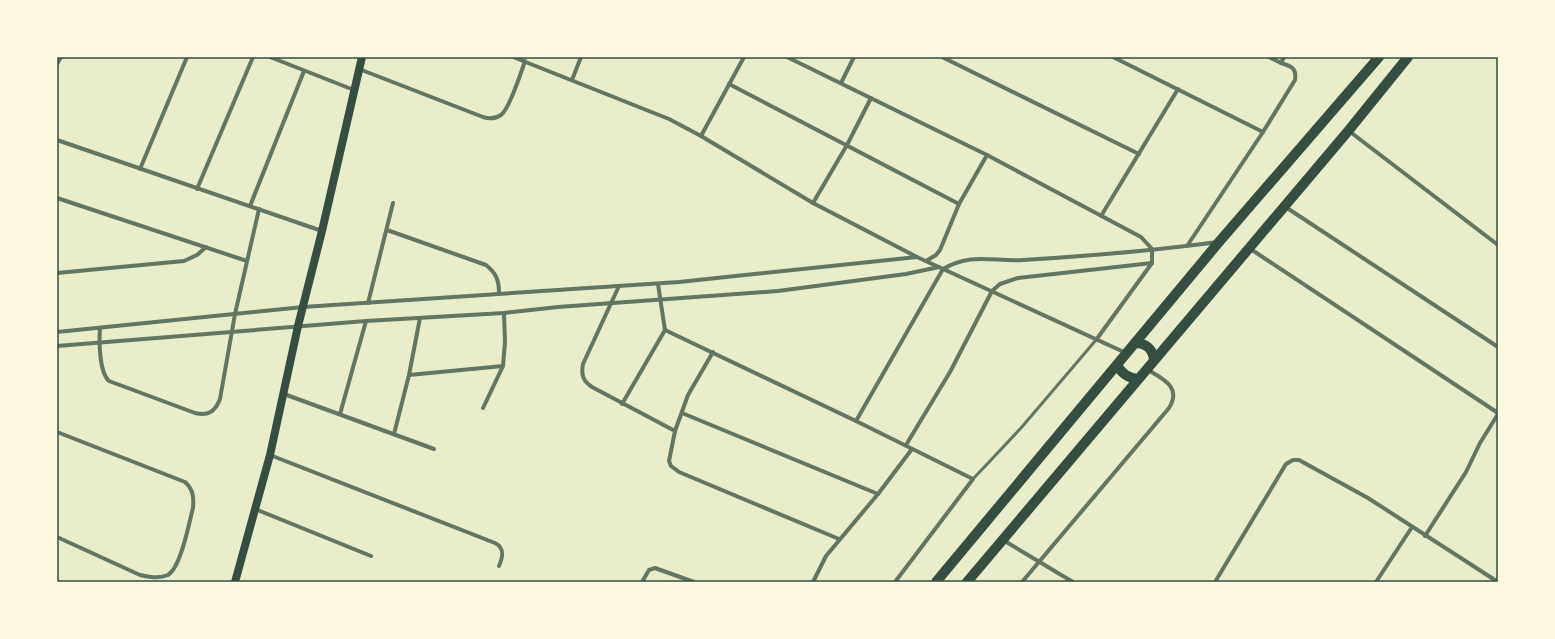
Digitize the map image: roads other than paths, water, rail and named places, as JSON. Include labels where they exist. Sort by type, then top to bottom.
[{"type":"main road","points":[[235,582],[270,455],[298,326],[304,307],[362,57]]},
{"type":"main road","points":[[936,582],[1219,242],[1379,57]]},
{"type":"main road","points":[[967,582],[1408,57]]},
{"type":"main road","points":[[1135,343],[1144,344],[1148,347],[1154,355],[1154,360]]},
{"type":"main road","points":[[1117,365],[1127,377],[1138,379]]},
{"type":"street","points":[[57,64],[61,57]]},
{"type":"street","points":[[140,169],[187,57]]},
{"type":"street","points":[[198,189],[253,57]]},
{"type":"street","points":[[270,57],[354,90]]},
{"type":"street","points":[[513,57],[669,119],[701,136],[814,203],[917,257],[1126,353]]},
{"type":"street","points":[[572,80],[581,57]]},
{"type":"street","points":[[701,136],[744,57]]},
{"type":"street","points":[[787,57],[987,155],[1141,237],[1152,249],[1152,263],[1096,340]]},
{"type":"street","points":[[841,83],[854,57]]},
{"type":"street","points":[[942,57],[1139,154]]},
{"type":"street","points":[[1114,57],[1263,132]]},
{"type":"street","points":[[1187,246],[1263,132],[1295,80],[1294,68],[1269,57]]},
{"type":"street","points":[[1281,63],[1284,57]]},
{"type":"street","points":[[359,69],[483,117],[493,118],[500,116],[506,109],[525,61]]},
{"type":"street","points":[[250,206],[304,70]]},
{"type":"street","points":[[729,84],[959,204]]},
{"type":"street","points":[[1101,216],[1178,89]]},
{"type":"street","points":[[814,203],[871,98]]},
{"type":"street","points":[[1348,130],[1498,245]]},
{"type":"street","points":[[57,140],[322,231]]},
{"type":"street","points":[[926,261],[931,259],[940,250],[959,204],[987,155]]},
{"type":"street","points":[[57,198],[247,261]]},
{"type":"street","points":[[368,303],[393,203]]},
{"type":"street","points":[[1284,206],[1498,347]]},
{"type":"street","points":[[100,328],[99,343],[104,374],[109,381],[195,413],[208,414],[215,409],[220,399],[235,314],[259,209]]},
{"type":"street","points":[[387,230],[486,265],[497,277],[499,283],[499,293]]},
{"type":"street","points":[[57,346],[298,326],[504,313],[612,303],[778,291],[906,274],[941,268],[970,259],[1021,260],[1219,242]]},
{"type":"street","points":[[57,272],[184,261],[197,255],[206,247]]},
{"type":"street","points":[[1249,248],[1498,413],[1480,443],[1466,472],[1426,536]]},
{"type":"street","points":[[57,332],[304,307],[499,293],[658,284],[917,257]]},
{"type":"street","points":[[906,445],[950,372],[992,291],[1000,284],[1018,278],[1152,263]]},
{"type":"street","points":[[856,421],[941,268]]},
{"type":"street","points":[[622,404],[665,330],[658,284]]},
{"type":"street","points":[[619,286],[583,364],[582,376],[584,381],[592,387],[675,431]]},
{"type":"street","points":[[483,408],[503,366],[505,342],[504,313]]},
{"type":"street","points":[[394,434],[409,375],[420,318]]},
{"type":"street","points":[[340,414],[366,321]]},
{"type":"street","points":[[665,330],[906,445],[973,479],[895,582]]},
{"type":"street","points":[[713,352],[688,395],[675,431],[669,461],[671,466],[839,539]]},
{"type":"street","points":[[409,375],[503,366]]},
{"type":"street","points":[[1022,582],[1172,403],[1174,397],[1171,386],[1167,381],[1147,369]]},
{"type":"street","points":[[284,394],[434,449]]},
{"type":"street","points":[[682,414],[878,494]]},
{"type":"street","points":[[57,432],[185,482],[190,486],[194,500],[180,556],[175,567],[169,574],[162,577],[151,578],[140,575],[57,537]]},
{"type":"street","points":[[812,582],[826,556],[878,494],[912,449]]},
{"type":"street","points":[[270,455],[500,545],[502,551],[499,566]]},
{"type":"street","points":[[1215,582],[1286,464],[1293,460],[1299,460],[1368,498],[1498,582]]},
{"type":"street","points":[[255,509],[372,556]]},
{"type":"street","points":[[1376,582],[1412,527]]},
{"type":"street","points":[[1003,540],[1073,582]]},
{"type":"street","points":[[642,582],[649,570],[655,568],[694,582]]},
{"type":"lane","points":[[973,479],[1021,428],[1096,340]]}]
